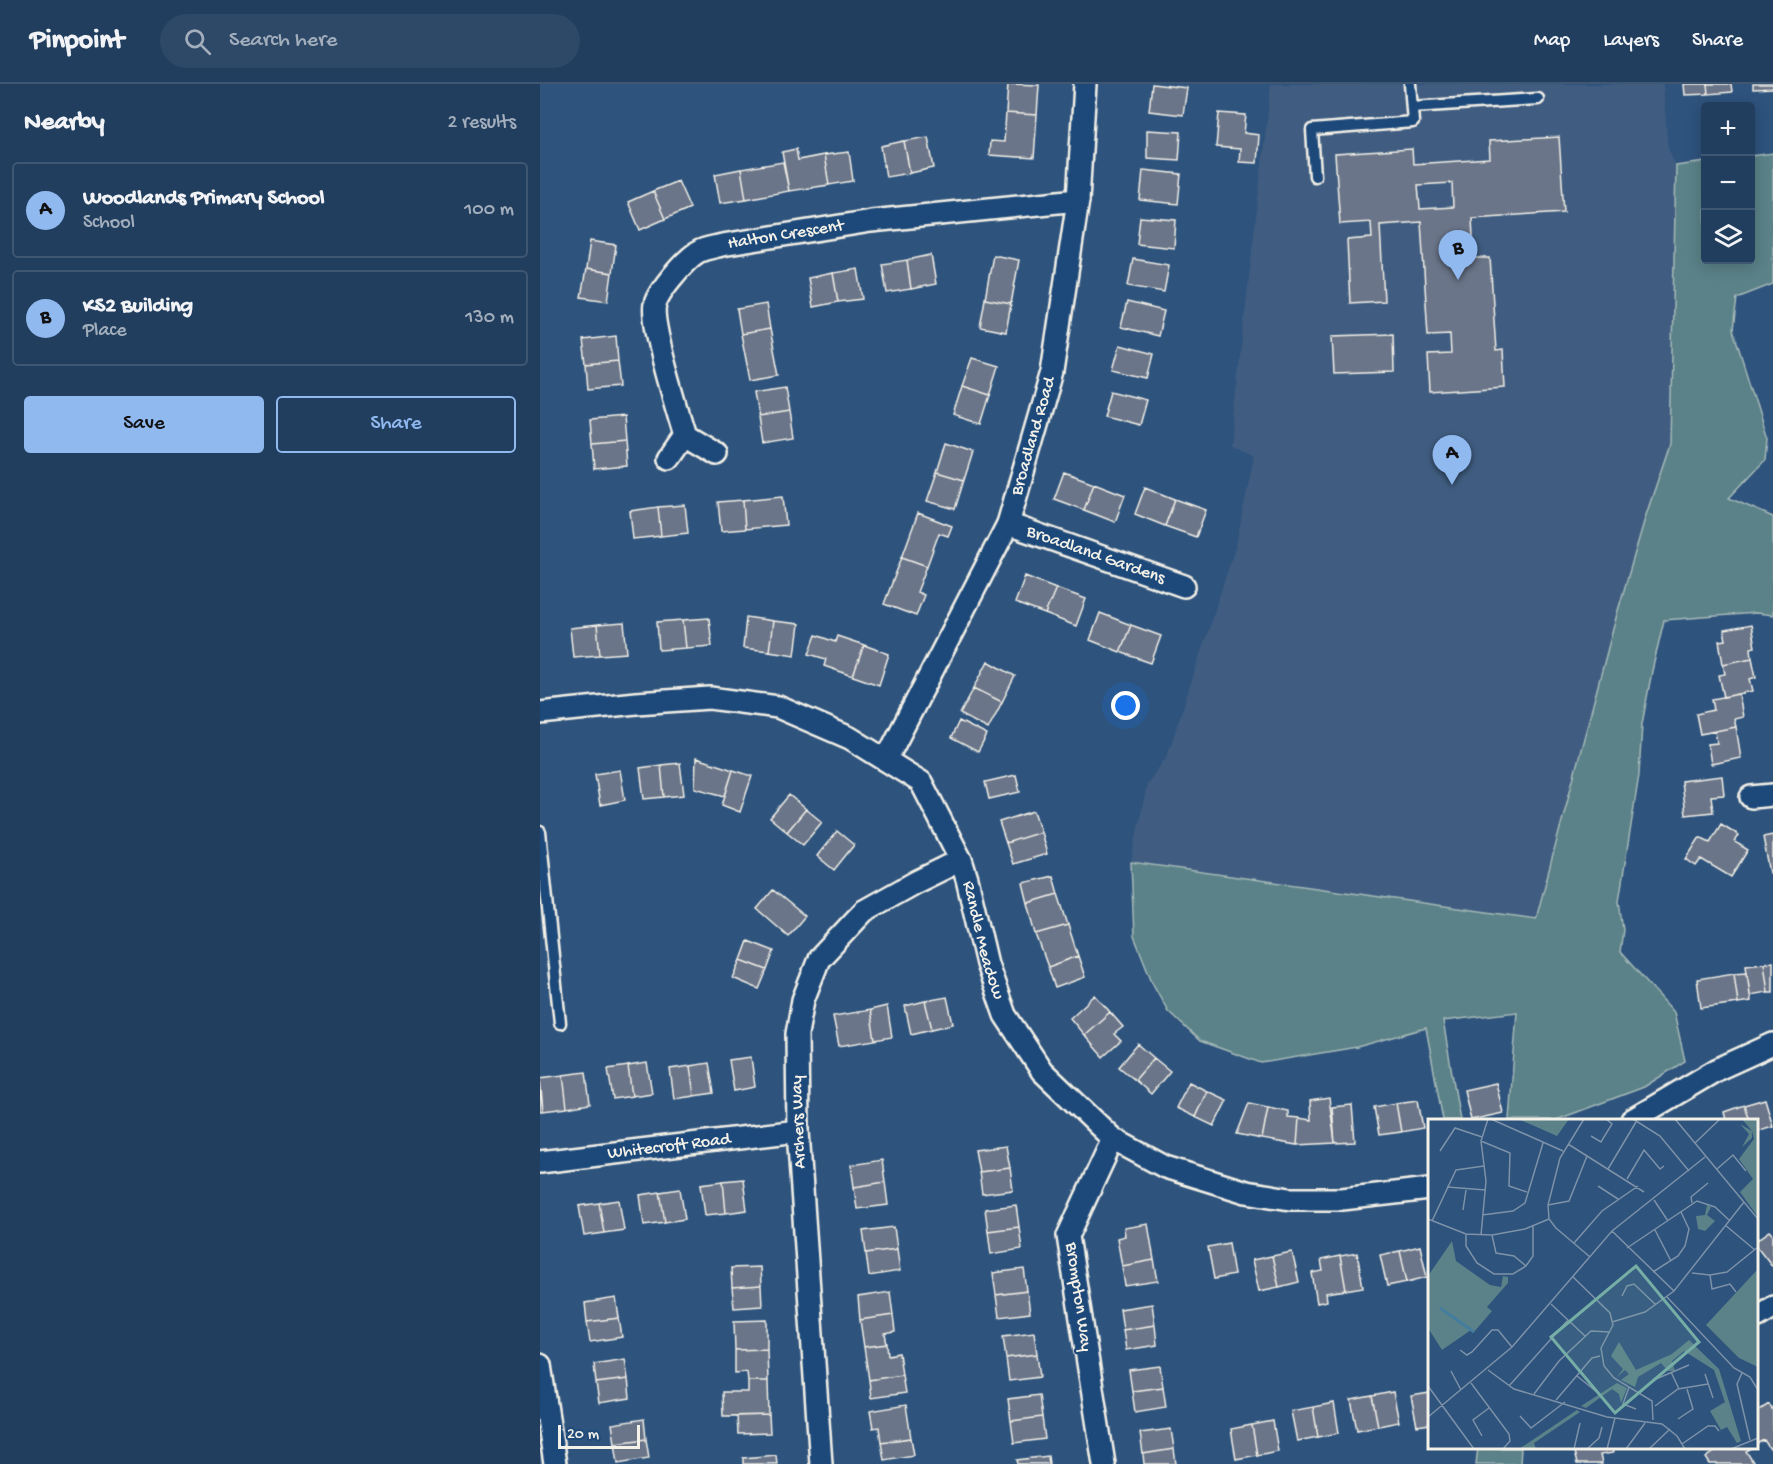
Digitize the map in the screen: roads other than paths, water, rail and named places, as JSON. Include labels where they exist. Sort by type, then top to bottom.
[{"type":"street","name":"Broadland Road","points":[[886,760],[1008,524],[1052,372],[1078,200],[1085,84]]},
{"type":"street","name":"Halton Crescent","points":[[685,435],[656,326],[655,304],[666,284],[700,251],[722,245],[871,221],[1078,200]]},
{"type":"street","points":[[669,458],[685,435],[717,454]]},
{"type":"street","name":"Broadland Gardens","points":[[1008,524],[1184,586]]},
{"type":"street","name":"Randle Meadow","points":[[540,713],[710,698],[778,706],[850,738],[921,782],[961,860],[968,879],[987,964],[1005,1015],[1042,1071],[1113,1139],[1165,1167],[1246,1192],[1290,1199],[1342,1199],[1428,1189]]},
{"type":"street","points":[[1751,797],[1773,795]]},
{"type":"street","name":"Archers Way","points":[[821,1464],[798,1131],[797,1034],[802,1000],[819,960],[864,911],[961,860]]},
{"type":"street","points":[[1640,1119],[1718,1069],[1773,1044]]},
{"type":"street","name":"Whitecroft Road","points":[[540,1162],[798,1131]]},
{"type":"street","name":"Brompton Way","points":[[1104,1464],[1068,1236],[1113,1139]]},
{"type":"street","points":[[540,1365],[555,1464]]},
{"type":"lane","points":[[1315,176],[1312,130],[1413,122],[1410,84]]},
{"type":"lane","points":[[1412,107],[1538,99]]},
{"type":"lane","points":[[540,832],[560,1023]]},
{"type":"place","name":"KS2 Building","points":[[1458,280]]},
{"type":"place","name":"Woodlands Primary School","points":[[1452,485]]}]
